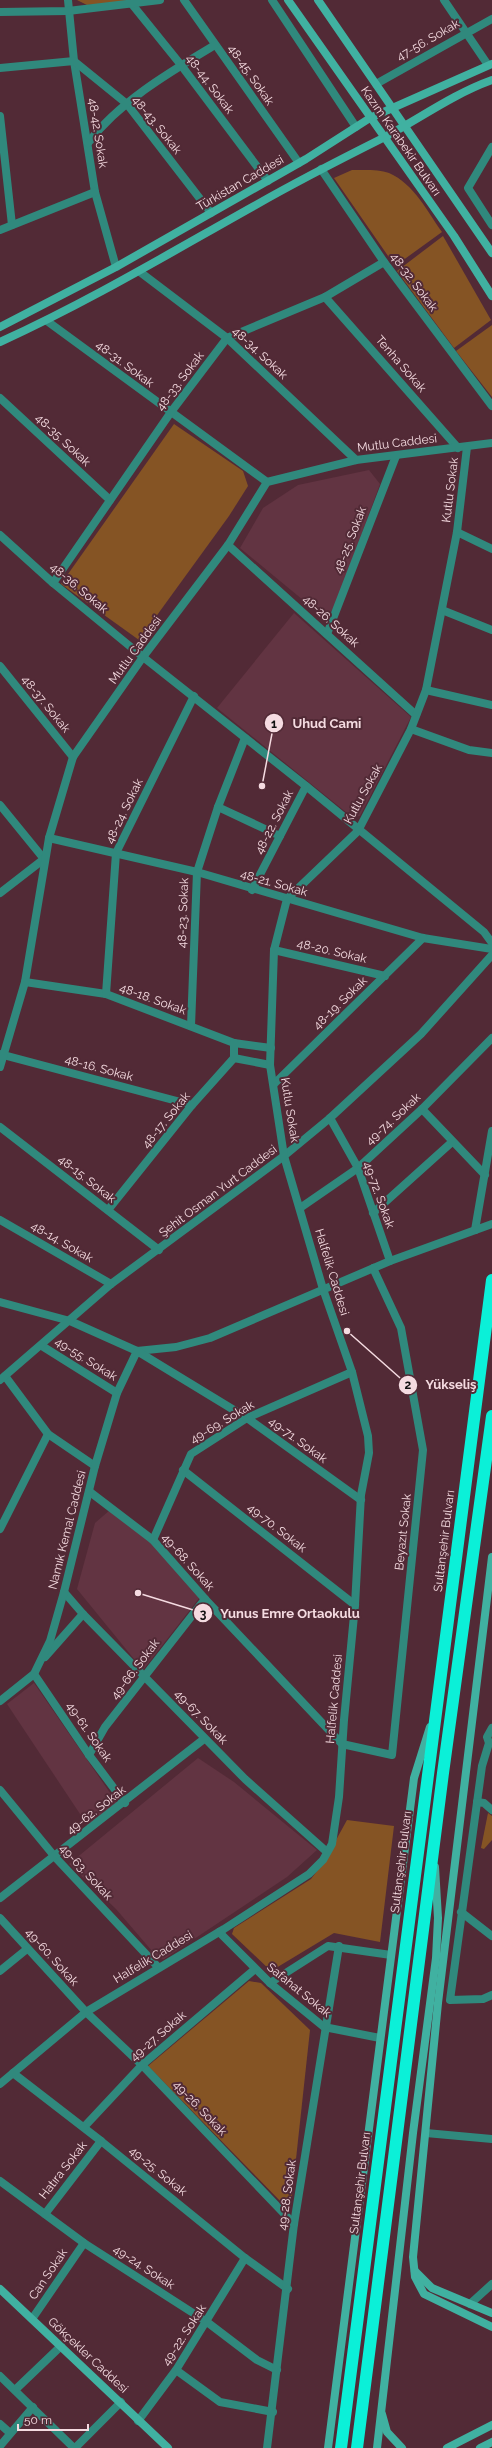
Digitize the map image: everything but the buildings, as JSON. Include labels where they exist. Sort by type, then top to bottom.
[{"type":"highway","name":"Sultanşehir Bulvarı","points":[[341,2448],[397,1956],[436,1709],[492,1280]]},
{"type":"highway","points":[[357,2448],[419,1957],[492,1416]]},
{"type":"street","name":"48-42. Sokak","points":[[68,0],[74,61],[95,192],[116,267]]},
{"type":"street","points":[[0,12],[68,11],[160,0]]},
{"type":"street","name":"48-45. Sokak","points":[[184,0],[299,163]]},
{"type":"street","points":[[272,0],[356,127]]},
{"type":"street","name":"Kazım Karabekir Bulvarı","points":[[288,0],[383,138],[454,236],[492,296]]},
{"type":"street","name":"Kazım Karabekir Bulvarı","points":[[318,0],[492,253]]},
{"type":"street","points":[[444,0],[465,32],[490,64]]},
{"type":"street","name":"48-44. Sokak","points":[[131,3],[181,65],[268,181]]},
{"type":"street","name":"47-56. Sokak","points":[[376,84],[465,32],[492,19]]},
{"type":"street","points":[[88,143],[102,125],[127,104],[181,65],[215,46]]},
{"type":"street","points":[[0,68],[74,61]]},
{"type":"street","name":"48-43. Sokak","points":[[74,61],[127,104],[211,213]]},
{"type":"street","name":"Türkistan Caddesi","points":[[0,327],[116,267],[299,163],[370,118],[490,64]]},
{"type":"street","points":[[0,342],[47,320],[140,272],[321,169],[406,126],[476,85],[492,80]]},
{"type":"street","points":[[0,116],[12,225]]},
{"type":"street","points":[[492,147],[468,188],[492,224]]},
{"type":"street","name":"48-32. Sokak","points":[[321,169],[384,262],[492,406]]},
{"type":"street","points":[[0,230],[95,192]]},
{"type":"street","points":[[227,338],[325,297],[384,262]]},
{"type":"street","name":"48-34. Sokak","points":[[140,272],[227,338],[356,460]]},
{"type":"street","name":"Tenha Sokak","points":[[325,297],[458,448]]},
{"type":"street","name":"48-31. Sokak","points":[[47,320],[267,482]]},
{"type":"street","name":"48-33. Sokak","points":[[53,583],[171,412],[227,338]]},
{"type":"street","name":"48-35. Sokak","points":[[0,398],[110,500]]},
{"type":"street","name":"Mutlu Caddesi","points":[[0,1067],[2,1054],[25,982],[44,859],[73,757],[144,657],[228,545],[267,482],[356,460],[492,443]]},
{"type":"street","name":"Kutlu Sokak","points":[[284,1156],[270,1065],[274,950],[287,899],[358,831],[411,729],[426,690],[442,610],[457,532],[467,447]]},
{"type":"street","name":"48-25. Sokak","points":[[327,634],[396,456]]},
{"type":"street","points":[[457,532],[492,549]]},
{"type":"street","name":"48-36. Sokak","points":[[0,535],[53,583],[306,786],[358,831],[484,932],[492,944]]},
{"type":"street","name":"48-26. Sokak","points":[[228,545],[416,715]]},
{"type":"street","points":[[442,610],[492,630]]},
{"type":"street","name":"48-37. Sokak","points":[[0,666],[73,757]]},
{"type":"street","points":[[426,690],[492,705]]},
{"type":"street","name":"48-24. Sokak","points":[[106,994],[116,853],[194,696]]},
{"type":"street","points":[[411,729],[469,750],[492,753]]},
{"type":"street","name":"48-23. Sokak","points":[[191,1026],[197,872],[218,807],[246,738]]},
{"type":"street","name":"48-22. Sokak","points":[[252,890],[306,786]]},
{"type":"street","points":[[0,805],[44,859],[0,893]]},
{"type":"street","points":[[218,807],[280,836]]},
{"type":"street","name":"48-21. Sokak","points":[[49,838],[197,872],[252,890],[423,938],[492,949]]},
{"type":"street","name":"48-19. Sokak","points":[[274,1084],[423,938]]},
{"type":"street","name":"48-20. Sokak","points":[[274,950],[385,976]]},
{"type":"street","name":"Şehit Osman Yurt Caddesi","points":[[2,1378],[42,1346],[111,1284],[159,1250],[284,1156],[330,1118],[421,1034],[492,955]]},
{"type":"street","name":"48-18. Sokak","points":[[25,982],[106,994],[234,1043],[271,1048]]},
{"type":"street","name":"49-74. Sokak","points":[[300,1208],[358,1168],[422,1109],[492,1038]]},
{"type":"street","points":[[234,1043],[234,1058],[270,1065]]},
{"type":"street","name":"48-16. Sokak","points":[[2,1054],[192,1105]]},
{"type":"street","name":"48-17. Sokak","points":[[108,1210],[192,1105],[234,1058]]},
{"type":"street","points":[[422,1109],[485,1175]]},
{"type":"street","name":"49-72. Sokak","points":[[330,1118],[358,1168],[390,1261]]},
{"type":"street","name":"48-15. Sokak","points":[[0,1127],[159,1250]]},
{"type":"street","points":[[475,1230],[492,1131]]},
{"type":"street","points":[[373,1213],[452,1142]]},
{"type":"street","name":"Halfelik Caddesi","points":[[0,2084],[86,2012],[158,1967],[219,1932],[309,1874],[327,1852],[336,1827],[355,1605],[361,1500],[369,1453],[368,1436],[352,1372],[323,1289],[284,1156]]},
{"type":"street","name":"48-14. Sokak","points":[[0,1220],[111,1284]]},
{"type":"street","points":[[137,1351],[176,1347],[210,1338],[390,1261],[492,1224]]},
{"type":"street","name":"Beyazıt Sokak","points":[[342,1744],[392,1755],[423,1450],[401,1328],[373,1268]]},
{"type":"street","name":"49-71. Sokak","points":[[0,1302],[70,1321],[137,1351],[247,1418],[361,1500]]},
{"type":"street","name":"49-55. Sokak","points":[[42,1346],[117,1393]]},
{"type":"street","name":"Namık Kemal Caddesi","points":[[1,1697],[34,1674],[50,1641],[90,1492],[95,1466],[117,1393],[137,1351]]},
{"type":"street","name":"49-69. Sokak","points":[[153,1540],[191,1454],[247,1418],[352,1372]]},
{"type":"street","points":[[2,1378],[48,1434],[95,1466]]},
{"type":"street","points":[[0,1529],[2,1517],[48,1434]]},
{"type":"street","name":"49-70. Sokak","points":[[183,1470],[355,1605]]},
{"type":"street","name":"49-68. Sokak","points":[[90,1492],[153,1540],[205,1599],[342,1744]]},
{"type":"street","points":[[492,1557],[439,1996],[413,2269],[417,2284],[424,2294],[492,2327]]},
{"type":"street","name":"49-67. Sokak","points":[[64,1592],[83,1614],[245,1779],[327,1852]]},
{"type":"street","name":"49-66. Sokak","points":[[89,1756],[105,1727],[145,1678],[176,1635],[205,1599]]},
{"type":"street","points":[[41,1662],[83,1614]]},
{"type":"street","name":"49-61. Sokak","points":[[34,1674],[89,1756],[125,1803]]},
{"type":"street","points":[[492,1728],[488,1737],[491,1744],[482,1766],[450,2000],[483,1999],[492,1995]]},
{"type":"street","name":"49-62. Sokak","points":[[0,1898],[125,1803],[204,1738]]},
{"type":"street","name":"49-63. Sokak","points":[[0,1790],[55,1857],[158,1967]]},
{"type":"street","points":[[477,1802],[484,1803],[492,1810]]},
{"type":"street","points":[[376,2448],[413,2134],[436,1958],[438,1918],[434,1843]]},
{"type":"street","points":[[461,1912],[492,1936]]},
{"type":"street","name":"49-60. Sokak","points":[[0,1918],[86,2012]]},
{"type":"street","name":"Safahat Sokak","points":[[219,1932],[255,1970],[324,2027],[380,2038]]},
{"type":"street","points":[[270,1983],[328,1946],[339,1946],[397,1956],[380,2038],[328,2448]]},
{"type":"street","name":"49-28. Sokak","points":[[267,2448],[273,2412],[288,2289],[294,2224],[324,2027],[339,1946]]},
{"type":"street","points":[[0,1971],[28,1949]]},
{"type":"street","name":"49-27. Sokak","points":[[84,2128],[142,2065],[255,1970]]},
{"type":"street","name":"49-26. Sokak","points":[[86,2012],[142,2065],[294,2224]]},
{"type":"street","name":"49-25. Sokak","points":[[13,2073],[101,2141],[245,2258],[288,2289]]},
{"type":"street","points":[[426,2133],[492,2139]]},
{"type":"street","name":"Hatıra Sokak","points":[[44,2214],[101,2141]]},
{"type":"street","name":"49-24. Sokak","points":[[0,2181],[84,2243],[207,2322],[258,2360],[277,2370]]},
{"type":"street","name":"Can Sokak","points":[[32,2319],[84,2243]]},
{"type":"street","name":"49-22. Sokak","points":[[138,2421],[176,2370],[207,2322],[245,2258]]},
{"type":"street","points":[[413,2269],[423,2282],[432,2288],[492,2313]]},
{"type":"street","points":[[470,2304],[492,2284]]},
{"type":"street","name":"Gökçekler Caddesi","points":[[0,2288],[121,2402],[157,2440]]},
{"type":"street","points":[[15,2390],[60,2346]]},
{"type":"street","points":[[176,2370],[220,2402],[273,2412]]},
{"type":"street","points":[[0,2376],[74,2448],[121,2402]]},
{"type":"street","points":[[0,2446],[33,2407]]},
{"type":"street","points":[[381,2409],[387,2432],[402,2448]]},
{"type":"street","points":[[0,2424],[10,2433]]},
{"type":"street","points":[[447,2448],[492,2425]]},
{"type":"street","points":[[157,2440],[162,2448]]},
{"type":"street","points":[[157,2440],[168,2448]]},
{"type":"street","points":[[480,2448],[492,2442]]},
{"type":"shaded area","points":[[77,0],[141,0],[87,5]]},
{"type":"shaded area","points":[[352,170],[381,171],[398,178],[413,191],[442,232],[395,266],[334,178]]},
{"type":"shaded area","points":[[443,236],[491,320],[454,348],[397,271]]},
{"type":"shaded area","points":[[492,325],[492,397],[456,351]]},
{"type":"shaded area","points":[[174,424],[243,471],[248,486],[229,516],[139,640],[61,584]]},
{"type":"shaded area","points":[[369,470],[380,484],[336,604],[326,619],[240,548],[263,508],[298,485]]},
{"type":"shaded area","points":[[294,613],[411,717],[360,816],[352,817],[217,708]]},
{"type":"shaded area","points":[[110,1510],[145,1534],[200,1597],[143,1670],[77,1589],[95,1523]]},
{"type":"shaded area","points":[[34,1683],[117,1803],[88,1826],[7,1704]]},
{"type":"shaded area","points":[[198,1758],[234,1782],[317,1850],[287,1877],[164,1959],[158,1958],[116,1909],[69,1864]]},
{"type":"shaded area","points":[[488,1813],[492,1816],[492,1840],[484,1849],[481,1848]]},
{"type":"shaded area","points":[[347,1820],[394,1826],[380,1942],[334,1933],[271,1971],[232,1934],[234,1928],[311,1879],[324,1862]]},
{"type":"shaded area","points":[[249,1981],[261,1983],[310,2030],[291,2205],[286,2207],[148,2066]]},
{"type":"place","name":"Uhud Cami","points":[[262,786]]},
{"type":"place","name":"Yükseliş","points":[[347,1331]]},
{"type":"place","name":"Yunus Emre Ortaokulu","points":[[138,1593]]}]
